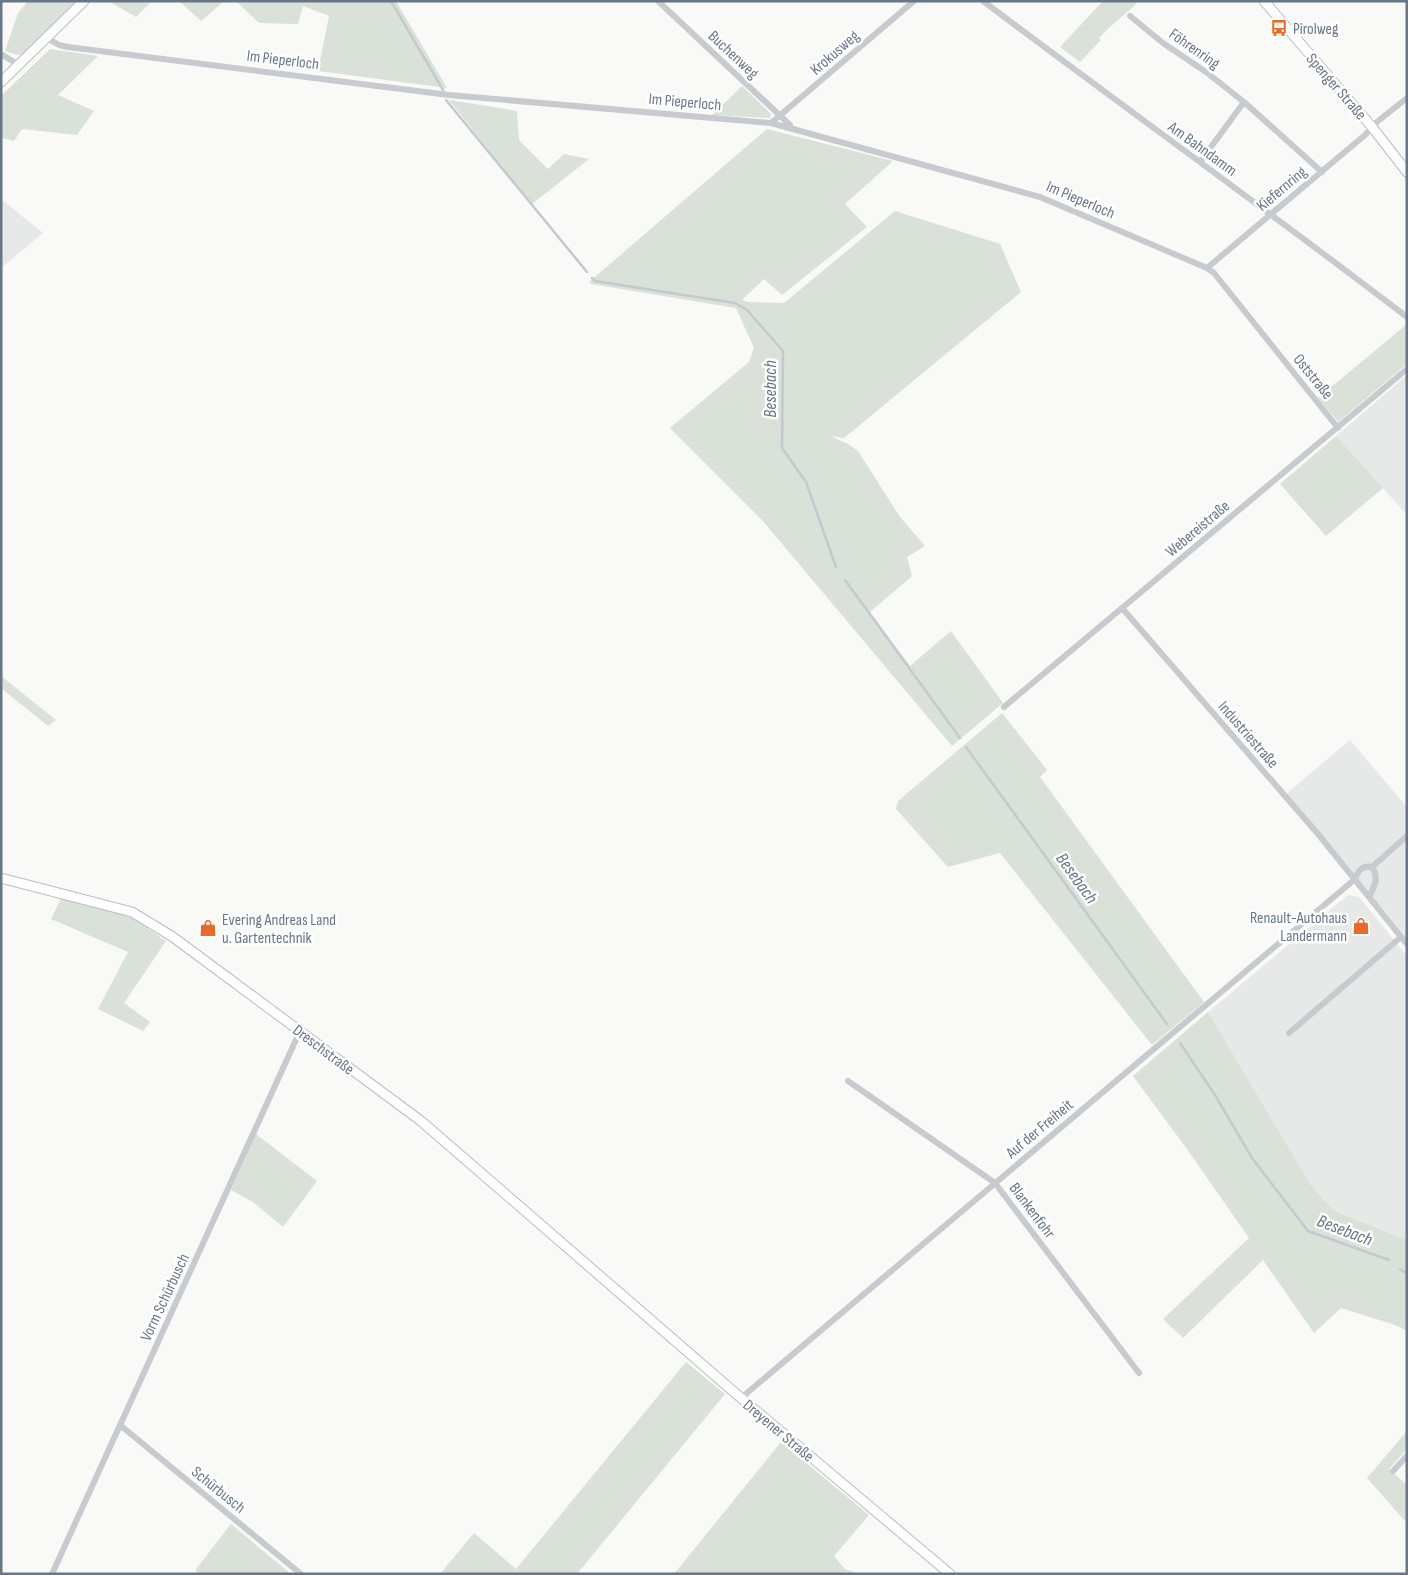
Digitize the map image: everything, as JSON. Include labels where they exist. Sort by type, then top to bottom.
[{"type":"street","points":[[1,82],[84,1]]},
{"type":"street","name":"Buchenweg","points":[[658,1],[792,127]]},
{"type":"street","name":"Krokusweg","points":[[771,122],[914,1]]},
{"type":"street","name":"Am Bahndamm","points":[[983,1],[1096,87],[1272,214],[1407,317]]},
{"type":"street","name":"Spenger Straße","points":[[1264,1],[1372,127],[1407,172]]},
{"type":"street","name":"Föhrenring","points":[[1130,16],[1163,43],[1206,72],[1244,102],[1322,172]]},
{"type":"street","name":"Im Pieperloch","points":[[47,38],[59,45],[68,47],[449,95],[771,122],[792,127],[1046,199],[1207,268],[1214,273],[1268,341]]},
{"type":"street","points":[[1,54],[19,65]]},
{"type":"street","name":"Kiefernring","points":[[1207,268],[1407,98]]},
{"type":"street","points":[[1200,162],[1244,102]]},
{"type":"street","name":"Oststraße","points":[[1268,341],[1338,428]]},
{"type":"street","name":"Webereistraße","points":[[1004,707],[1407,370]]},
{"type":"street","name":"Industriestraße","points":[[1122,608],[1355,880],[1407,944]]},
{"type":"street","points":[[1355,880],[1360,869],[1372,866],[1407,836]]},
{"type":"street","points":[[1369,897],[1377,878],[1372,866]]},
{"type":"street","name":"Dreschstraße","points":[[1,878],[132,912],[173,937],[421,1121],[609,1286]]},
{"type":"street","name":"Auf der Freiheit","points":[[741,1398],[1355,880]]},
{"type":"street","points":[[1289,1033],[1401,937]]},
{"type":"street","name":"Vorm Schürbusch","points":[[52,1574],[300,1031]]},
{"type":"street","name":"Blankenfohr","points":[[848,1080],[995,1183],[1139,1373]]},
{"type":"street","name":"Dreyener Straße","points":[[609,1286],[950,1574]]},
{"type":"street","name":"Schürbusch","points":[[120,1425],[301,1574]]},
{"type":"street","points":[[1393,1471],[1407,1456]]},
{"type":"shaded area","points":[[28,1],[77,1],[24,54],[17,55],[5,51],[18,13]]},
{"type":"shaded area","points":[[108,1],[152,1],[136,17]]},
{"type":"shaded area","points":[[179,1],[224,1],[201,21]]},
{"type":"shaded area","points":[[236,1],[396,1],[447,88],[318,71],[329,16],[303,6],[298,24],[259,23]]},
{"type":"shaded area","points":[[1103,1],[1139,1],[1099,38],[1101,40],[1080,62],[1060,47]]},
{"type":"shaded area","points":[[50,49],[98,56],[58,95],[94,111],[77,135],[22,129],[14,141],[1,138],[1,96]]},
{"type":"shaded area","points":[[742,86],[771,114],[770,118],[712,115]]},
{"type":"shaded area","points":[[449,100],[517,111],[519,140],[548,169],[564,154],[589,159],[532,204]]},
{"type":"shaded area","points":[[767,129],[893,161],[845,204],[867,227],[782,295],[764,279],[742,300],[748,302],[784,303],[895,211],[1000,244],[1021,292],[844,438],[830,436],[858,451],[900,517],[925,546],[907,557],[912,576],[870,612],[910,666],[951,631],[1003,703],[952,746],[762,520],[670,428],[749,362],[754,348],[736,308],[591,284],[589,282]]},
{"type":"shaded area","points":[[1,199],[43,233],[1,268]]},
{"type":"shaded area","points":[[1407,324],[1407,364],[1338,422],[1318,398]]},
{"type":"shaded area","points":[[1407,375],[1407,515],[1336,436]]},
{"type":"shaded area","points":[[1336,436],[1383,488],[1326,536],[1280,484]]},
{"type":"shaded area","points":[[1,676],[56,720],[48,726],[1,688]]},
{"type":"shaded area","points":[[1002,713],[1047,770],[1040,777],[1204,1002],[1152,1045],[1000,853],[948,867],[896,809],[898,801]]},
{"type":"shaded area","points":[[1350,740],[1407,807],[1407,939],[1385,911],[1351,877],[1286,794]]},
{"type":"shaded area","points":[[1348,895],[1359,897],[1407,956],[1407,1240],[1333,1210],[1311,1185],[1208,1012]]},
{"type":"shaded area","points":[[62,896],[132,918],[166,941],[124,1003],[150,1022],[143,1031],[98,1009],[128,952],[51,919]]},
{"type":"shaded area","points":[[1208,1012],[1311,1185],[1333,1210],[1407,1240],[1407,1331],[1395,1325],[1341,1308],[1314,1333],[1263,1260],[1183,1338],[1163,1319],[1249,1238],[1133,1076]]},
{"type":"shaded area","points":[[256,1134],[317,1181],[283,1227],[253,1202],[231,1190]]},
{"type":"shaded area","points":[[686,1362],[725,1394],[577,1574],[440,1574],[474,1533],[516,1569]]},
{"type":"shaded area","points":[[1407,1431],[1407,1449],[1389,1469],[1407,1485],[1407,1518],[1405,1521],[1367,1478]]},
{"type":"shaded area","points":[[781,1442],[869,1515],[834,1556],[845,1569],[859,1574],[674,1574]]},
{"type":"shaded area","points":[[231,1524],[291,1574],[197,1574],[196,1569]]},
{"type":"waterway","name":"Besebach","points":[[391,1],[443,90]]},
{"type":"waterway","name":"Besebach","points":[[446,100],[587,272]]},
{"type":"waterway","name":"Besebach","points":[[592,278],[595,281],[735,303],[747,310],[783,351],[782,448],[806,482],[836,567]]},
{"type":"waterway","name":"Besebach","points":[[845,580],[960,738]]},
{"type":"waterway","name":"Besebach","points":[[966,747],[1167,1024]]},
{"type":"waterway","name":"Besebach","points":[[1180,1043],[1215,1095],[1252,1158],[1308,1231],[1389,1260]]},
{"type":"waterway","name":"Besebach","points":[[1400,1269],[1407,1274]]},
{"type":"place","name":"Pirolweg","points":[[1279,28]]},
{"type":"place","name":"Renault-Autohaus Landermann","points":[[1361,926]]},
{"type":"place","name":"Evering Andreas Land u. Gartentechnik","points":[[208,928]]}]
